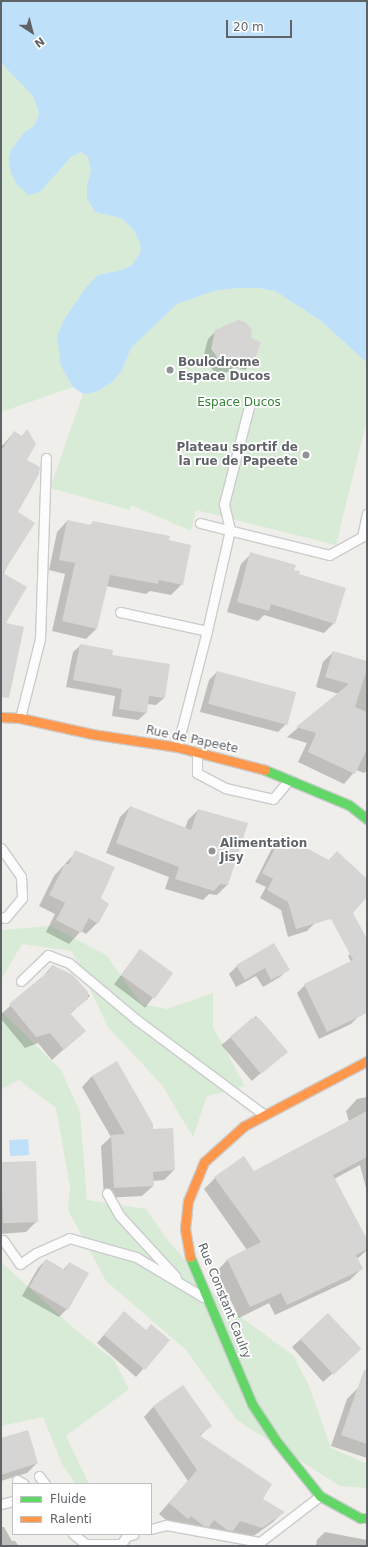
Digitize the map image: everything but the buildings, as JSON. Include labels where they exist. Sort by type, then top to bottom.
[{"type":"street","name":"Rue de Papeete","points":[[1,717],[20,718],[92,734],[177,747],[259,767],[349,805],[367,818]]},
{"type":"street","name":"Rue Constant Caulry","points":[[367,1061],[244,1126],[204,1162],[188,1201],[185,1229],[189,1254],[252,1404],[277,1442],[320,1496],[360,1518],[367,1518]]},
{"type":"lane","points":[[177,747],[207,632],[230,530],[224,504],[250,403]]},
{"type":"lane","points":[[20,718],[40,639],[46,458]]},
{"type":"lane","points":[[200,523],[329,555],[365,540],[367,514]]},
{"type":"lane","points":[[120,612],[207,632]]},
{"type":"lane","points":[[196,752],[197,773],[225,788],[273,799],[289,779]]},
{"type":"lane","points":[[1,848],[21,877],[22,898],[5,918],[1,917]]},
{"type":"lane","points":[[21,981],[48,954],[69,963],[137,1020],[264,1115]]},
{"type":"lane","points":[[107,1193],[119,1215],[182,1284]]},
{"type":"lane","points":[[3,1240],[20,1264],[36,1253],[69,1238],[136,1257],[209,1301]]},
{"type":"lane","points":[[38,1476],[44,1483]]},
{"type":"lane","points":[[152,1529],[166,1525],[260,1542],[320,1496]]},
{"type":"lane","points":[[1,1504],[12,1501]]},
{"type":"lane","points":[[74,1535],[86,1544],[122,1545],[127,1536],[130,1535]]},
{"type":"green space","points":[[1,63],[33,96],[39,113],[35,125],[24,133],[40,192],[71,157],[81,152],[88,157],[91,170],[87,186],[95,212],[121,218],[133,229],[139,241],[141,251],[132,265],[121,270],[98,275],[87,286],[65,318],[61,366],[73,387],[1,412]]},
{"type":"green space","name":"Espace Ducos","points":[[259,288],[275,291],[321,321],[367,363],[367,419],[336,545],[196,510],[191,531],[131,505],[130,510],[50,488],[83,394],[96,392],[121,372],[130,348],[177,304],[217,290]]},
{"type":"green space","points":[[51,926],[106,955],[141,1004],[167,1009],[213,993],[213,1027],[245,1086],[207,1096],[193,1137],[162,1085],[108,1027],[72,951],[22,944],[1,980],[1,930]]},
{"type":"green space","points":[[1,1011],[61,1070],[80,1112],[87,1200],[146,1209],[166,1238],[223,1304],[294,1356],[309,1386],[331,1448],[367,1464],[367,1488],[340,1486],[237,1420],[185,1349],[106,1281],[68,1210],[70,1187],[56,1108],[19,1080],[1,1089]]},
{"type":"green space","points":[[1,1262],[77,1331],[114,1360],[129,1389],[66,1436],[89,1483],[75,1483],[63,1466],[43,1417],[1,1426]]},
{"type":"water","points":[[1,1],[367,1],[367,363],[321,321],[275,291],[259,288],[240,288],[217,290],[177,304],[131,348],[121,372],[112,382],[96,392],[83,394],[73,387],[61,366],[57,336],[65,318],[87,286],[98,275],[121,270],[132,265],[141,251],[139,241],[133,229],[121,218],[95,212],[87,198],[87,186],[91,170],[88,157],[81,152],[71,157],[40,192],[29,195],[17,185],[11,173],[9,158],[11,150],[24,133],[35,125],[39,113],[33,96],[1,63]]},
{"type":"water","points":[[28,1139],[29,1155],[10,1156],[9,1140]]},
{"type":"traffic: fast","points":[[265,770],[349,805],[367,819]]},
{"type":"traffic: fast","points":[[190,1257],[252,1404],[277,1442],[320,1496],[360,1518],[367,1518]]},
{"type":"traffic: slow","points":[[1,717],[20,718],[92,734],[177,747],[265,770]]},
{"type":"traffic: slow","points":[[190,1257],[185,1229],[188,1201],[204,1162],[244,1126],[367,1061]]},
{"type":"place","name":"Boulodrome Espace Ducos","points":[[170,370]]},
{"type":"place","name":"Plateau sportif de la rue de Papeete","points":[[306,455]]},
{"type":"place","name":"Alimentation Jisy","points":[[212,851]]}]
